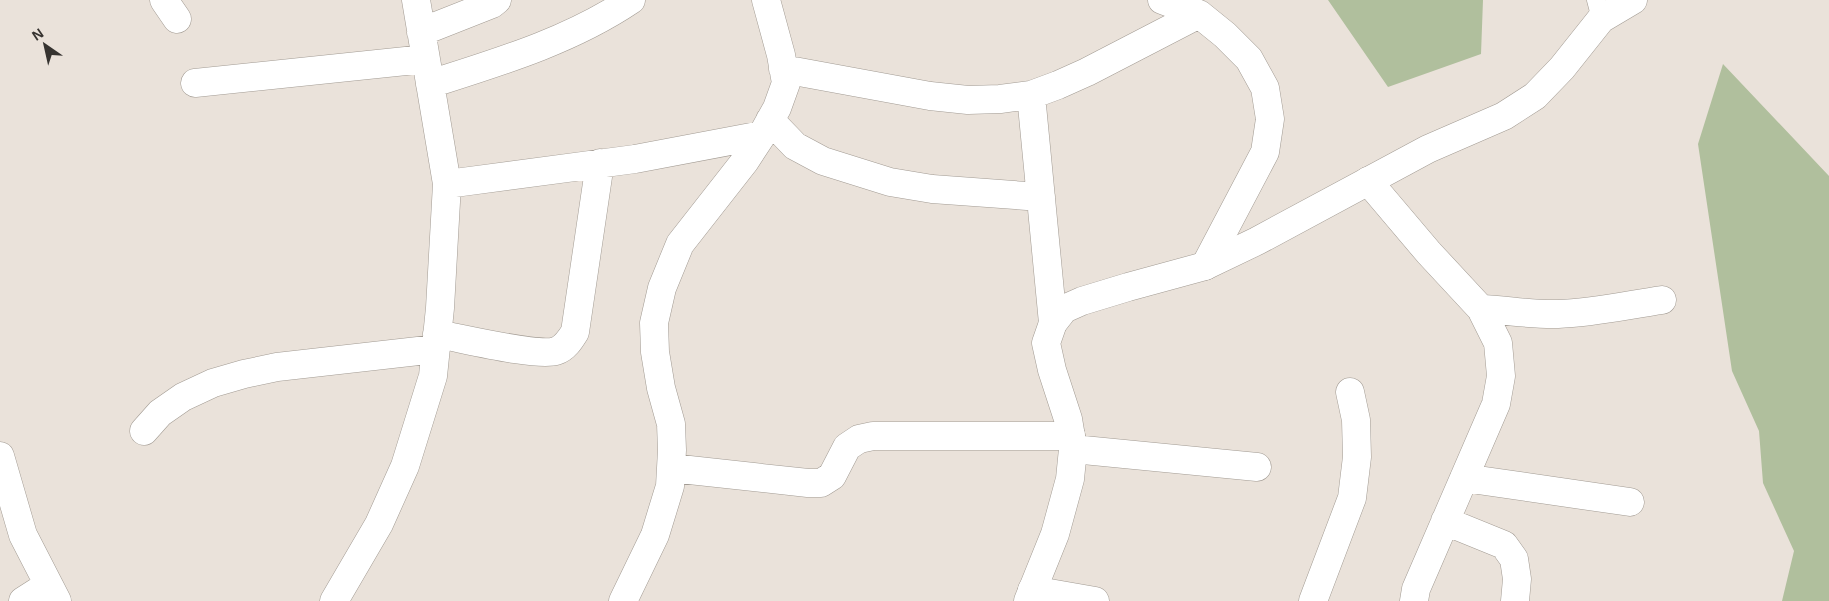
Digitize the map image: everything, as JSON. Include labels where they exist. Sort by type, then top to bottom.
[{"type":"street","points":[[334,601],[379,524],[405,466],[433,376],[447,184],[416,0]]},
{"type":"street","points":[[421,32],[498,0]]},
{"type":"street","points":[[195,83],[428,72],[523,54],[586,26],[631,0]]},
{"type":"street","points":[[623,601],[655,535],[670,486],[671,424],[661,388],[655,352],[654,323],[662,288],[680,244],[745,161],[777,108],[786,83],[766,0]]},
{"type":"street","points":[[1162,0],[1199,14],[1225,35],[1249,59],[1264,88],[1270,119],[1265,152],[1205,266]]},
{"type":"street","points":[[1095,601],[1030,595],[1055,534],[1070,479],[1072,442],[1068,419],[1052,370],[1046,343],[1053,323],[1064,309],[1082,301],[1205,266],[1257,241],[1428,149],[1504,116],[1536,96],[1562,68],[1599,10],[1633,0]]},
{"type":"street","points":[[783,69],[930,96],[968,100],[1000,100],[1031,95],[1087,72],[1199,14]]},
{"type":"street","points":[[1031,95],[1053,323]]},
{"type":"street","points":[[447,184],[635,159],[766,128],[816,157],[883,180],[932,190],[1041,197]]},
{"type":"street","points":[[144,431],[160,413],[183,397],[213,383],[277,367],[437,341],[536,352],[556,351],[569,342],[575,332],[600,163]]},
{"type":"street","points":[[1368,181],[1429,253],[1490,309],[1498,343],[1501,376],[1496,404],[1416,589],[1414,601]]},
{"type":"street","points":[[1490,309],[1535,314],[1587,312],[1662,300]]},
{"type":"street","points":[[1313,601],[1352,498],[1357,457],[1356,420],[1350,392]]},
{"type":"street","points":[[671,468],[821,483],[832,476],[846,447],[859,439],[873,436],[1072,442],[1257,467]]},
{"type":"street","points":[[0,456],[23,535],[53,593],[23,601]]},
{"type":"street","points":[[1464,478],[1630,502]]},
{"type":"street","points":[[1446,520],[1504,545],[1514,559],[1516,579],[1515,601]]},
{"type":"green space","points":[[1328,0],[1483,0],[1481,54],[1388,87]]},
{"type":"green space","points":[[1723,64],[1829,176],[1829,601],[1782,601],[1794,551],[1763,483],[1759,431],[1732,371],[1698,144]]}]
